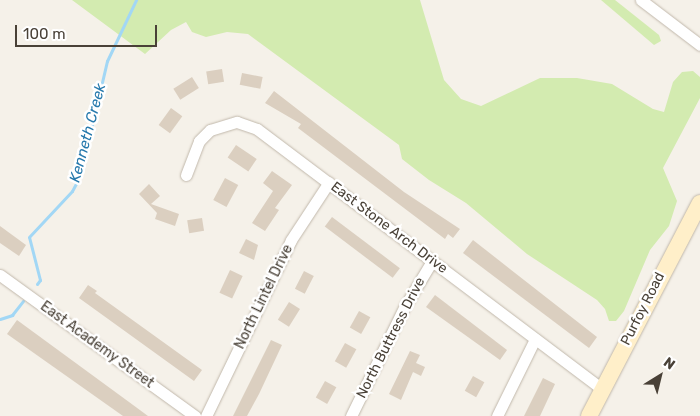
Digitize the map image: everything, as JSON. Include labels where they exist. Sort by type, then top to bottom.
[{"type":"street","points":[[641,0],[700,45]]},
{"type":"street","name":"East Stone Arch Drive","points":[[186,175],[204,135],[226,123],[237,122],[257,129],[602,389]]},
{"type":"street","name":"North Lintel Drive","points":[[206,416],[291,240],[329,182]]},
{"type":"street","name":"Purfoy Road","points":[[589,416],[700,204]]},
{"type":"street","name":"North Buttress Drive","points":[[351,416],[404,306],[432,262]]},
{"type":"street","name":"East Academy Street","points":[[0,275],[195,416]]},
{"type":"street","points":[[497,416],[535,339]]},
{"type":"green space","points":[[72,0],[420,0],[444,80],[461,99],[481,106],[540,78],[577,78],[612,84],[653,109],[664,112],[673,82],[682,72],[693,71],[700,77],[700,98],[663,168],[677,201],[669,226],[650,250],[624,311],[616,321],[609,321],[605,309],[597,300],[527,254],[466,203],[429,180],[402,159],[399,145],[248,34],[227,32],[206,37],[192,32],[186,22],[171,30],[145,54]]},
{"type":"green space","points":[[601,0],[615,0],[659,35],[661,41],[654,45]]},
{"type":"building","points":[[222,69],[224,82],[208,84],[206,72]]},
{"type":"building","points":[[242,73],[263,77],[260,89],[240,85]]},
{"type":"building","points":[[192,77],[199,88],[180,100],[173,89]]},
{"type":"building","points":[[274,91],[404,192],[460,229],[453,238],[448,234],[445,239],[298,128],[301,124],[265,103]]},
{"type":"building","points":[[171,108],[182,116],[170,133],[159,125]]},
{"type":"building","points":[[236,145],[257,159],[248,171],[228,157]]},
{"type":"building","points":[[272,171],[292,185],[275,208],[279,210],[265,231],[252,223],[273,191],[263,183]]},
{"type":"building","points":[[225,178],[238,185],[227,207],[213,200]]},
{"type":"building","points":[[149,184],[160,196],[151,204],[179,214],[175,226],[155,219],[157,213],[139,194]]},
{"type":"building","points":[[332,217],[400,268],[393,278],[325,227]]},
{"type":"building","points":[[202,218],[204,231],[189,233],[187,220]]},
{"type":"building","points":[[0,226],[26,245],[19,256],[0,243]]},
{"type":"building","points":[[246,239],[258,245],[254,260],[239,253]]},
{"type":"building","points":[[473,240],[597,337],[589,348],[463,253]]},
{"type":"building","points":[[230,270],[243,276],[232,299],[219,293]]},
{"type":"building","points":[[304,271],[314,276],[305,294],[295,289]]},
{"type":"building","points":[[88,285],[97,291],[95,293],[202,370],[194,381],[79,298]]},
{"type":"building","points":[[435,295],[507,350],[500,360],[426,307]]},
{"type":"building","points":[[289,302],[300,309],[289,327],[278,320]]},
{"type":"building","points":[[359,311],[370,317],[361,334],[350,328]]},
{"type":"building","points":[[17,320],[148,416],[123,416],[7,334]]},
{"type":"building","points":[[271,340],[282,345],[259,394],[247,416],[233,416]]},
{"type":"building","points":[[345,343],[356,349],[346,368],[335,361]]},
{"type":"building","points":[[410,351],[420,355],[416,363],[425,367],[421,376],[413,372],[401,400],[389,394]]},
{"type":"building","points":[[473,376],[484,382],[476,397],[465,391]]},
{"type":"building","points":[[543,378],[555,384],[540,416],[524,416]]},
{"type":"building","points":[[325,381],[336,387],[327,404],[316,398]]},
{"type":"waterway","name":"Kenneth Creek","points":[[37,284],[40,280],[29,237],[72,191],[80,176],[107,61],[136,0]]},
{"type":"waterway","name":"Kenneth Creek","points":[[0,319],[12,315],[23,301]]}]
